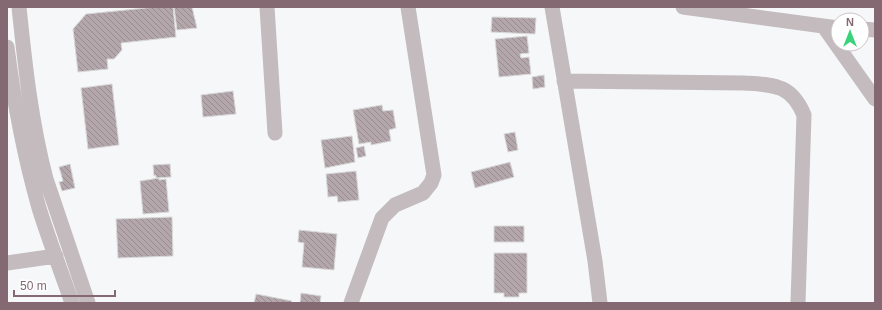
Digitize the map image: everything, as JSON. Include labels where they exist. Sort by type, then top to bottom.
[{"type":"street","points":[[19,7],[27,80],[41,159],[46,179],[88,303]]},
{"type":"street","points":[[267,7],[275,133]]},
{"type":"street","points":[[351,303],[382,218],[395,206],[422,193],[431,183],[434,175],[408,7]]},
{"type":"street","points":[[552,7],[595,261],[600,303]]},
{"type":"street","points":[[683,7],[830,27]]},
{"type":"street","points":[[7,47],[15,108],[27,164],[39,208],[72,303]]},
{"type":"street","points":[[846,52],[875,99]]},
{"type":"street","points":[[564,81],[744,83],[774,85],[789,91],[798,101],[804,114],[798,303]]},
{"type":"street","points":[[7,263],[56,256]]},
{"type":"building","points":[[156,7],[173,7],[176,37],[121,43],[122,50],[114,59],[107,59],[108,69],[78,72],[73,29],[86,14]]},
{"type":"building","points":[[174,7],[192,7],[197,28],[177,30]]},
{"type":"building","points":[[492,17],[536,18],[535,34],[491,32]]},
{"type":"building","points":[[527,36],[529,53],[520,54],[521,58],[529,57],[531,74],[499,77],[495,39]]},
{"type":"building","points":[[544,75],[545,87],[533,89],[532,77]]},
{"type":"building","points":[[112,84],[119,145],[88,149],[81,88]]},
{"type":"building","points":[[233,91],[236,114],[203,117],[201,95]]},
{"type":"building","points":[[382,105],[383,111],[393,110],[396,128],[389,130],[391,141],[371,145],[371,142],[359,144],[353,110]]},
{"type":"building","points":[[515,132],[518,150],[508,152],[504,134]]},
{"type":"building","points":[[352,136],[355,162],[325,168],[321,140]]},
{"type":"building","points":[[364,146],[366,156],[358,158],[356,148]]},
{"type":"building","points":[[510,162],[514,177],[475,188],[471,172]]},
{"type":"building","points":[[70,164],[75,188],[62,191],[59,182],[63,181],[59,167]]},
{"type":"building","points":[[170,164],[171,177],[156,178],[156,175],[154,176],[153,165]]},
{"type":"building","points":[[356,171],[359,200],[338,202],[337,196],[328,197],[326,174]]},
{"type":"building","points":[[159,178],[159,180],[166,179],[169,212],[143,214],[140,181]]},
{"type":"building","points":[[172,217],[173,256],[118,258],[116,219]]},
{"type":"building","points":[[494,226],[524,226],[524,242],[494,242]]},
{"type":"building","points":[[299,230],[337,234],[334,270],[302,267],[304,243],[298,242]]},
{"type":"building","points":[[494,253],[527,253],[527,293],[519,293],[519,297],[504,297],[504,293],[494,293]]},
{"type":"building","points":[[301,293],[321,296],[320,303],[300,303]]},
{"type":"building","points":[[256,294],[292,301],[291,303],[254,303]]}]
